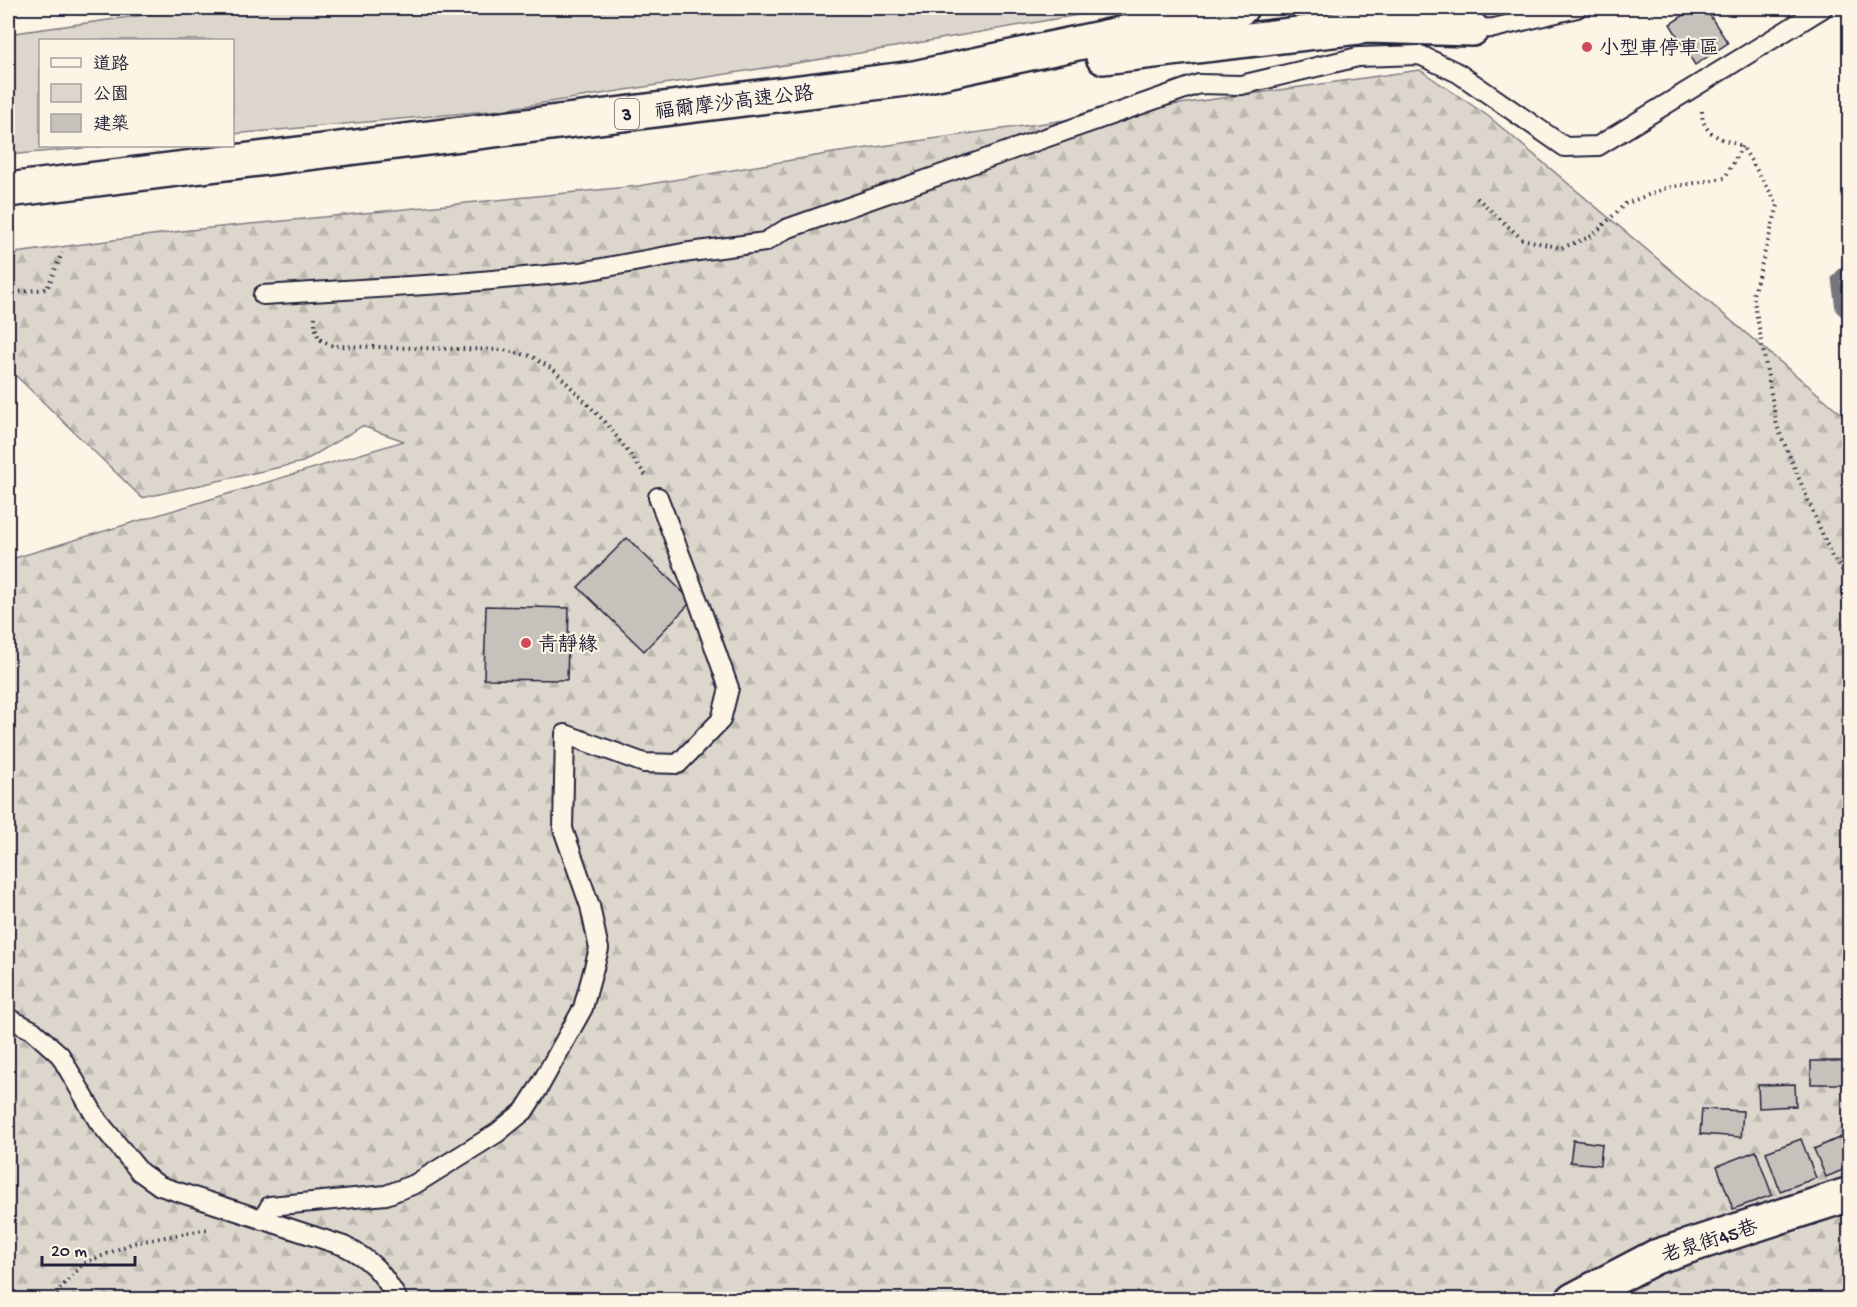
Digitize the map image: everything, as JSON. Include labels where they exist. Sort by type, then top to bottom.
[{"type":"main road","name":"福爾摩沙高速公路","points":[[8,190],[914,78],[1241,8]]},
{"type":"main road","points":[[914,78],[1367,26],[1472,29]]},
{"type":"main road","name":"老泉街45巷","points":[[1573,1299],[1655,1257],[1850,1194]]},
{"type":"lane","points":[[1472,29],[1494,28],[1578,8]]},
{"type":"lane","points":[[262,295],[458,283],[580,272],[683,253],[765,243],[786,229],[1198,84],[1241,85],[1358,57],[1420,55],[1458,74],[1565,147],[1598,146],[1823,8]]},
{"type":"lane","points":[[262,1220],[270,1206],[386,1195],[405,1188],[497,1133],[524,1111],[583,1008],[599,949],[590,906],[563,829],[565,734],[644,763],[678,764],[721,720],[729,688],[658,497]]},
{"type":"lane","points":[[8,1018],[32,1030],[60,1055],[98,1121],[140,1172],[160,1186],[344,1246],[363,1255],[384,1275],[398,1299]]},
{"type":"path","points":[[1704,81],[1701,116],[1706,128],[1718,139],[1742,146],[1778,206],[1753,295],[1777,426],[1832,557],[1850,580]]},
{"type":"path","points":[[1477,198],[1522,239],[1561,248],[1592,236],[1625,204],[1666,188],[1725,177],[1742,146]]},
{"type":"path","points":[[8,293],[47,290],[62,253]]},
{"type":"path","points":[[317,292],[315,327],[319,339],[333,346],[502,350],[531,356],[554,370],[607,424],[645,472],[658,497]]},
{"type":"path","points":[[55,1299],[58,1291],[83,1264],[133,1243],[215,1228]]},
{"type":"green space","points":[[194,8],[1118,8],[860,53],[500,110],[234,134],[234,39],[39,39],[39,147],[96,147],[8,155],[8,34]]},
{"type":"green space","points":[[1420,70],[1488,116],[1849,420],[1849,1299],[8,1299],[8,560],[404,441],[362,426],[303,462],[142,498],[8,368],[8,254],[190,230],[638,186],[833,153]]},
{"type":"building","points":[[1695,8],[1705,8],[1728,43],[1695,65],[1670,24]]},
{"type":"building","points":[[627,538],[692,601],[644,651],[578,587]]},
{"type":"building","name":"青靜緣","points":[[486,606],[569,608],[567,680],[484,679]]},
{"type":"building","points":[[1811,1061],[1850,1061],[1850,1084],[1811,1084]]},
{"type":"building","points":[[1795,1084],[1796,1106],[1759,1108],[1758,1085]]},
{"type":"building","points":[[1702,1109],[1743,1111],[1741,1137],[1700,1134]]},
{"type":"building","points":[[1850,1133],[1850,1167],[1826,1177],[1814,1149]]},
{"type":"building","points":[[1801,1139],[1816,1178],[1780,1191],[1766,1152]]},
{"type":"building","points":[[1573,1140],[1602,1144],[1600,1165],[1570,1162]]},
{"type":"building","points":[[1756,1151],[1772,1195],[1733,1209],[1717,1166]]},
{"type":"waterway","points":[[1850,264],[1836,279],[1840,309],[1850,318]]},
{"type":"place","name":"小型車停車區","points":[[1587,47]]},
{"type":"place","name":"青靜緣","points":[[526,643]]}]
